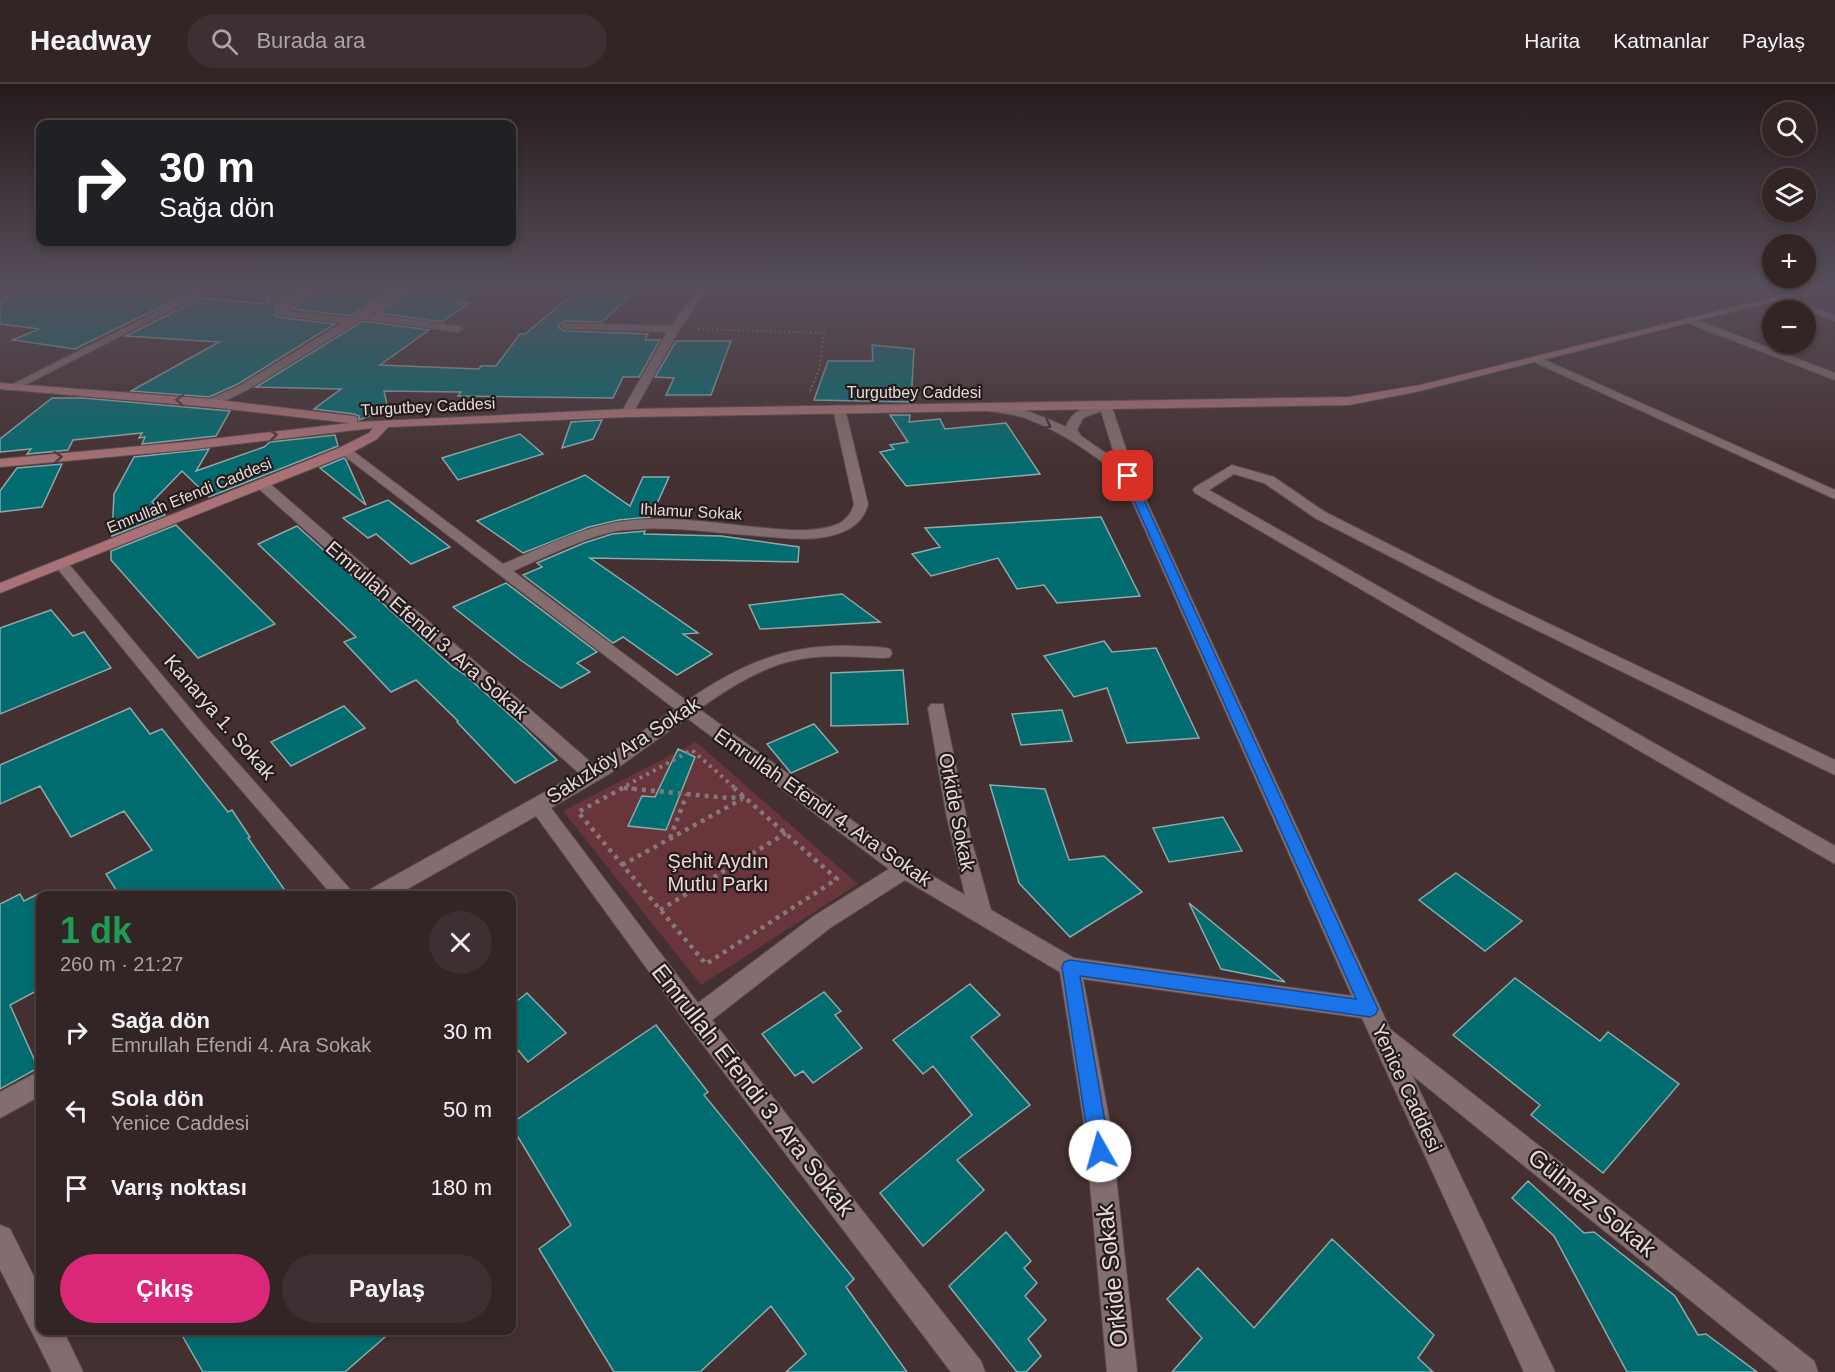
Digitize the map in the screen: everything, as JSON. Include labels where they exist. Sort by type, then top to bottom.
[{"type":"main road","name":"Turgutbey Caddesi","points":[[0,463],[384,423],[627,413],[1106,407],[1349,401],[1420,388],[1575,349]]},
{"type":"main road","points":[[5,387],[210,403],[384,423]]},
{"type":"main road","points":[[214,442],[233,434],[242,423],[242,411],[237,406]]},
{"type":"main road","name":"Emrullah Efendi Caddesi","points":[[0,588],[344,451],[373,436],[384,423]]},
{"type":"street","points":[[5,387],[83,349]]},
{"type":"street","points":[[210,403],[243,388],[307,349]]},
{"type":"street","points":[[627,413],[663,349]]},
{"type":"street","points":[[1764,349],[1835,377]]},
{"type":"street","points":[[1536,359],[1835,495]]},
{"type":"street","points":[[1076,440],[1071,430],[1077,416],[1086,410],[1106,407]]},
{"type":"street","name":"Yenice Caddesi","points":[[1106,407],[1128,476],[1381,1035],[1540,1372]]},
{"type":"street","points":[[992,408],[1019,412],[1076,440],[1128,476]]},
{"type":"street","name":"Ihlamur Sokak","points":[[501,570],[573,541],[620,526],[661,524],[779,534],[833,531],[848,524],[858,514],[861,504],[839,409]]},
{"type":"street","name":"Emrullah Efendi 4. Ara Sokak","points":[[344,451],[685,708],[905,870],[1070,967],[1370,1009]]},
{"type":"street","points":[[1835,768],[1489,602],[1320,515],[1269,480],[1232,469],[1200,490],[1835,856]]},
{"type":"street","name":"Emrullah Efendi 3. Ara Sokak","points":[[263,485],[598,771]]},
{"type":"street","name":"Kanarya 1. Sokak","points":[[62,565],[197,728],[342,891]]},
{"type":"street","name":"Sakızköy Ara Sokak","points":[[385,891],[598,771],[685,708],[755,669],[796,654],[830,651],[884,652]]},
{"type":"street","name":"Orkide Sokak","points":[[938,708],[945,755],[971,881],[982,915]]},
{"type":"street","name":"Emrullah Efendi 3. Ara Sokak","points":[[538,805],[696,1018],[970,1372]]},
{"type":"street","points":[[696,1018],[822,922],[905,870]]},
{"type":"street","name":"Orkide Sokak","points":[[1070,967],[1098,1129],[1122,1372]]},
{"type":"street","name":"Gülmez Sokak","points":[[1381,1035],[1803,1372]]},
{"type":"street","points":[[0,1106],[36,1085]]},
{"type":"street","points":[[0,1239],[36,1311]]},
{"type":"street","points":[[49,1335],[68,1372]]},
{"type":"path","points":[[803,409],[819,369],[822,349]]},
{"type":"path","points":[[692,750],[746,797],[837,879],[706,964],[578,812],[692,750]]},
{"type":"path","points":[[598,771],[622,788],[728,798],[746,797]]},
{"type":"path","points":[[670,839],[687,794]]},
{"type":"path","points":[[622,865],[746,797]]},
{"type":"path","points":[[660,910],[786,833]]},
{"type":"green space","name":"Şehit Aydın Mutlu Parkı","points":[[696,742],[858,884],[701,985],[563,811]]},
{"type":"building","points":[[206,349],[294,349],[238,384],[209,397],[131,391]]},
{"type":"building","points":[[317,349],[402,349],[380,365],[479,369],[481,366],[496,366],[509,349],[655,349],[639,377],[623,377],[613,398],[458,396],[461,392],[384,391],[388,409],[359,420],[359,416],[354,414],[314,409],[341,389],[256,387]]},
{"type":"building","points":[[671,349],[728,349],[711,395],[666,395],[674,378],[655,377]]},
{"type":"building","points":[[872,349],[914,349],[911,402],[814,400],[828,361],[873,361]]},
{"type":"building","points":[[52,398],[83,398],[230,411],[216,436],[142,444],[145,437],[139,438],[142,433],[73,440],[68,450],[27,454],[31,449],[0,452],[0,439]]},
{"type":"building","points":[[890,415],[910,415],[909,422],[940,419],[945,429],[1006,423],[1040,474],[906,486],[880,452],[894,449],[890,445],[908,442]]},
{"type":"building","points":[[602,420],[593,439],[562,448],[571,422]]},
{"type":"building","points":[[520,434],[543,454],[458,480],[442,458]]},
{"type":"building","points":[[335,435],[338,446],[209,497],[182,471],[152,502],[165,515],[112,536],[114,494],[134,457],[209,449],[196,471],[264,447],[270,442]]},
{"type":"building","points":[[344,458],[346,460],[366,505],[320,468]]},
{"type":"building","points":[[62,464],[42,507],[0,512],[0,491],[17,468]]},
{"type":"building","points":[[585,475],[630,506],[643,477],[669,477],[651,517],[619,520],[589,527],[523,553],[477,521]]},
{"type":"building","points":[[388,500],[450,547],[411,564],[376,534],[368,538],[343,518]]},
{"type":"building","points":[[1101,517],[1140,596],[1057,603],[1044,585],[1017,589],[998,558],[931,576],[912,554],[940,547],[925,528]]},
{"type":"building","points":[[176,525],[275,624],[198,658],[111,560],[111,551]]},
{"type":"building","points":[[297,526],[453,667],[519,723],[557,760],[515,783],[458,721],[416,680],[391,692],[344,642],[356,637],[258,544]]},
{"type":"building","points":[[645,531],[644,534],[721,536],[799,547],[798,562],[590,558],[698,633],[683,634],[712,654],[677,675],[623,637],[613,643],[523,575],[542,567],[537,563],[584,543],[612,534]]},
{"type":"building","points":[[506,583],[597,652],[577,663],[590,672],[561,688],[519,659],[453,607]]},
{"type":"building","points":[[842,594],[880,622],[760,629],[749,605]]},
{"type":"building","points":[[51,610],[73,636],[84,632],[111,668],[0,714],[0,628]]},
{"type":"building","points":[[1104,641],[1112,652],[1156,648],[1199,738],[1127,743],[1107,688],[1074,697],[1044,656]]},
{"type":"building","points":[[903,670],[908,724],[831,726],[831,673]]},
{"type":"building","points":[[344,706],[365,728],[291,766],[271,742]]},
{"type":"building","points":[[130,708],[150,734],[162,729],[228,812],[232,810],[250,837],[248,838],[285,891],[117,891],[106,874],[152,850],[124,811],[71,837],[40,786],[0,804],[0,765]]},
{"type":"building","points":[[1062,710],[1072,741],[1021,745],[1012,714]]},
{"type":"building","points":[[814,724],[838,752],[791,773],[767,744]]},
{"type":"building","points":[[678,749],[695,757],[666,830],[628,826],[642,796],[655,797]]},
{"type":"building","points":[[990,785],[1045,789],[1069,860],[1104,856],[1142,892],[1070,937],[1019,883]]},
{"type":"building","points":[[1223,817],[1242,851],[1169,862],[1153,828]]},
{"type":"building","points":[[1456,873],[1522,921],[1485,951],[1419,900]]},
{"type":"building","points":[[20,894],[24,901],[36,895],[36,991],[10,1005],[36,1064],[36,1069],[0,1089],[0,904]]},
{"type":"building","points":[[1189,903],[1285,982],[1221,969]]},
{"type":"building","points":[[1515,978],[1600,1041],[1608,1032],[1679,1084],[1603,1173],[1531,1115],[1540,1105],[1453,1035]]},
{"type":"building","points":[[970,984],[1000,1015],[971,1037],[1030,1105],[957,1160],[984,1190],[923,1246],[880,1193],[972,1115],[933,1066],[923,1074],[893,1040]]},
{"type":"building","points":[[824,992],[841,1011],[835,1015],[862,1048],[813,1083],[803,1071],[795,1076],[762,1034]]},
{"type":"building","points":[[527,993],[566,1033],[528,1062],[516,1048],[516,1002]]},
{"type":"building","points":[[656,1025],[708,1092],[704,1095],[854,1279],[846,1287],[907,1372],[786,1372],[806,1354],[771,1306],[700,1372],[614,1372],[539,1249],[571,1225],[516,1134],[516,1120]]},
{"type":"building","points":[[1528,1181],[1584,1233],[1594,1232],[1675,1296],[1698,1335],[1706,1334],[1757,1372],[1627,1372],[1554,1236],[1512,1198]]},
{"type":"building","points":[[1006,1232],[1031,1261],[1024,1268],[1037,1283],[1025,1296],[1046,1320],[1028,1339],[1041,1356],[1026,1372],[1017,1372],[949,1286]]},
{"type":"building","points":[[1332,1239],[1434,1335],[1418,1358],[1433,1372],[1172,1372],[1202,1338],[1167,1299],[1198,1268],[1254,1328]]},
{"type":"building","points":[[182,1335],[387,1335],[345,1372],[203,1372]]},
{"type":"route","points":[[1100,1151],[1070,967],[1370,1009],[1128,476]]}]
